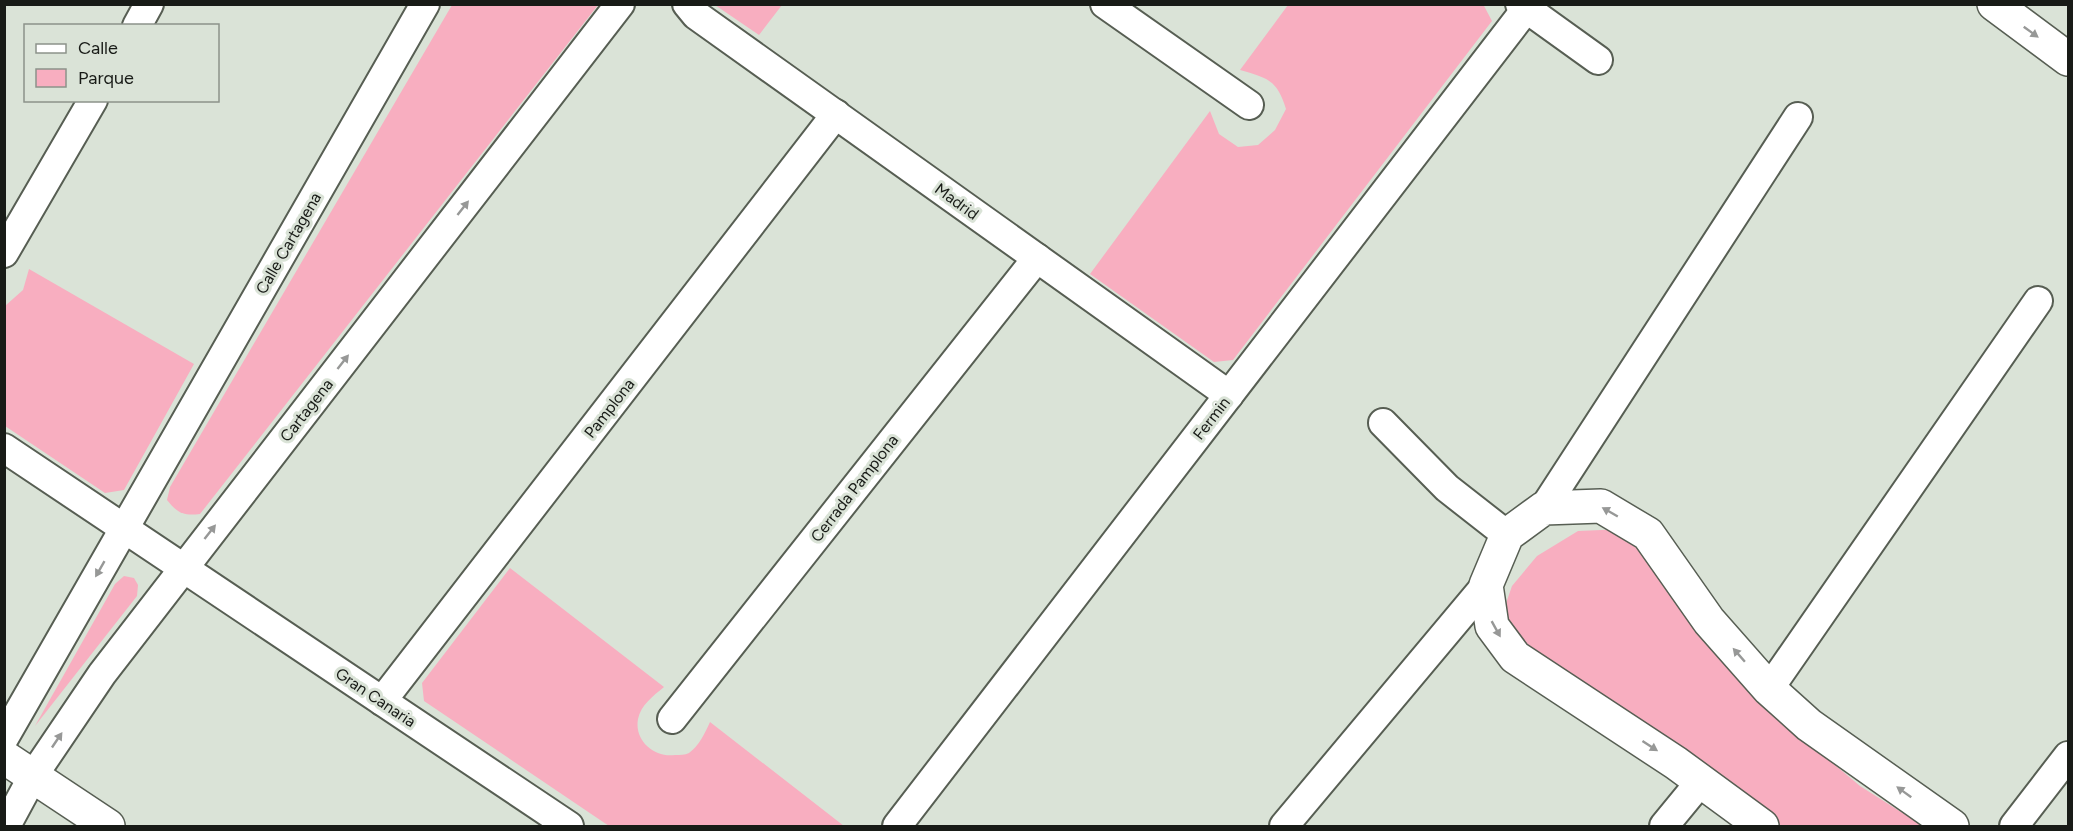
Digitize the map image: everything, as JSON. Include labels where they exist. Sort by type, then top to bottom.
[{"type":"street","points":[[138,24],[149,4]]},
{"type":"street","name":"Calle Cartagena","points":[[124,528],[425,4]]},
{"type":"street","name":"Cartagena","points":[[6,826],[33,776],[102,674],[620,4]]},
{"type":"street","name":"Madrid","points":[[687,4],[696,15],[1228,395]]},
{"type":"street","points":[[1105,4],[1249,105]]},
{"type":"street","points":[[1994,4],[2068,60]]},
{"type":"street","points":[[1523,7],[1598,60]]},
{"type":"street","name":"Fermin","points":[[897,826],[1523,7]]},
{"type":"street","points":[[4,253],[92,102]]},
{"type":"street","name":"Pamplona","points":[[382,701],[836,114]]},
{"type":"street","points":[[1284,826],[1486,585],[1507,535],[1544,508],[1797,117]]},
{"type":"street","name":"Cerrada Pamplona","points":[[672,719],[1037,258]]},
{"type":"street","points":[[1769,689],[2038,301]]},
{"type":"street","points":[[1383,423],[1447,488],[1507,535]]},
{"type":"street","points":[[4,448],[124,528],[4,738]]},
{"type":"street","points":[[1544,508],[1601,506],[1648,534],[1709,621],[1769,689],[1809,725],[1952,826]]},
{"type":"street","name":"Gran Canaria","points":[[124,528],[569,826]]},
{"type":"street","points":[[1486,585],[1492,626],[1515,657],[1701,781],[1762,826]]},
{"type":"street","points":[[2014,826],[2068,756]]},
{"type":"street","points":[[4,757],[108,826]]},
{"type":"street","points":[[1664,826],[1701,781]]},
{"type":"green space","points":[[1483,4],[1492,21],[1233,360],[1214,362],[1090,274],[1210,111],[1219,134],[1238,147],[1258,145],[1275,130],[1286,109],[1279,92],[1264,78],[1240,70],[1288,5]]},
{"type":"green space","points":[[452,5],[598,5],[200,514],[181,513],[167,500],[170,487]]},
{"type":"green space","points":[[715,5],[782,5],[759,35]]},
{"type":"green space","points":[[29,269],[194,364],[124,490],[105,493],[5,426],[5,306],[23,290]]},
{"type":"green space","points":[[1625,529],[1754,697],[1860,786],[1923,826],[1773,826],[1520,651],[1503,612],[1512,586],[1537,556],[1578,531]]},
{"type":"green space","points":[[510,568],[664,687],[645,705],[638,719],[639,734],[653,751],[668,755],[687,754],[699,743],[710,722],[844,826],[609,826],[424,701],[422,683]]},
{"type":"green space","points":[[124,576],[134,578],[138,585],[137,596],[35,726],[115,584]]}]
